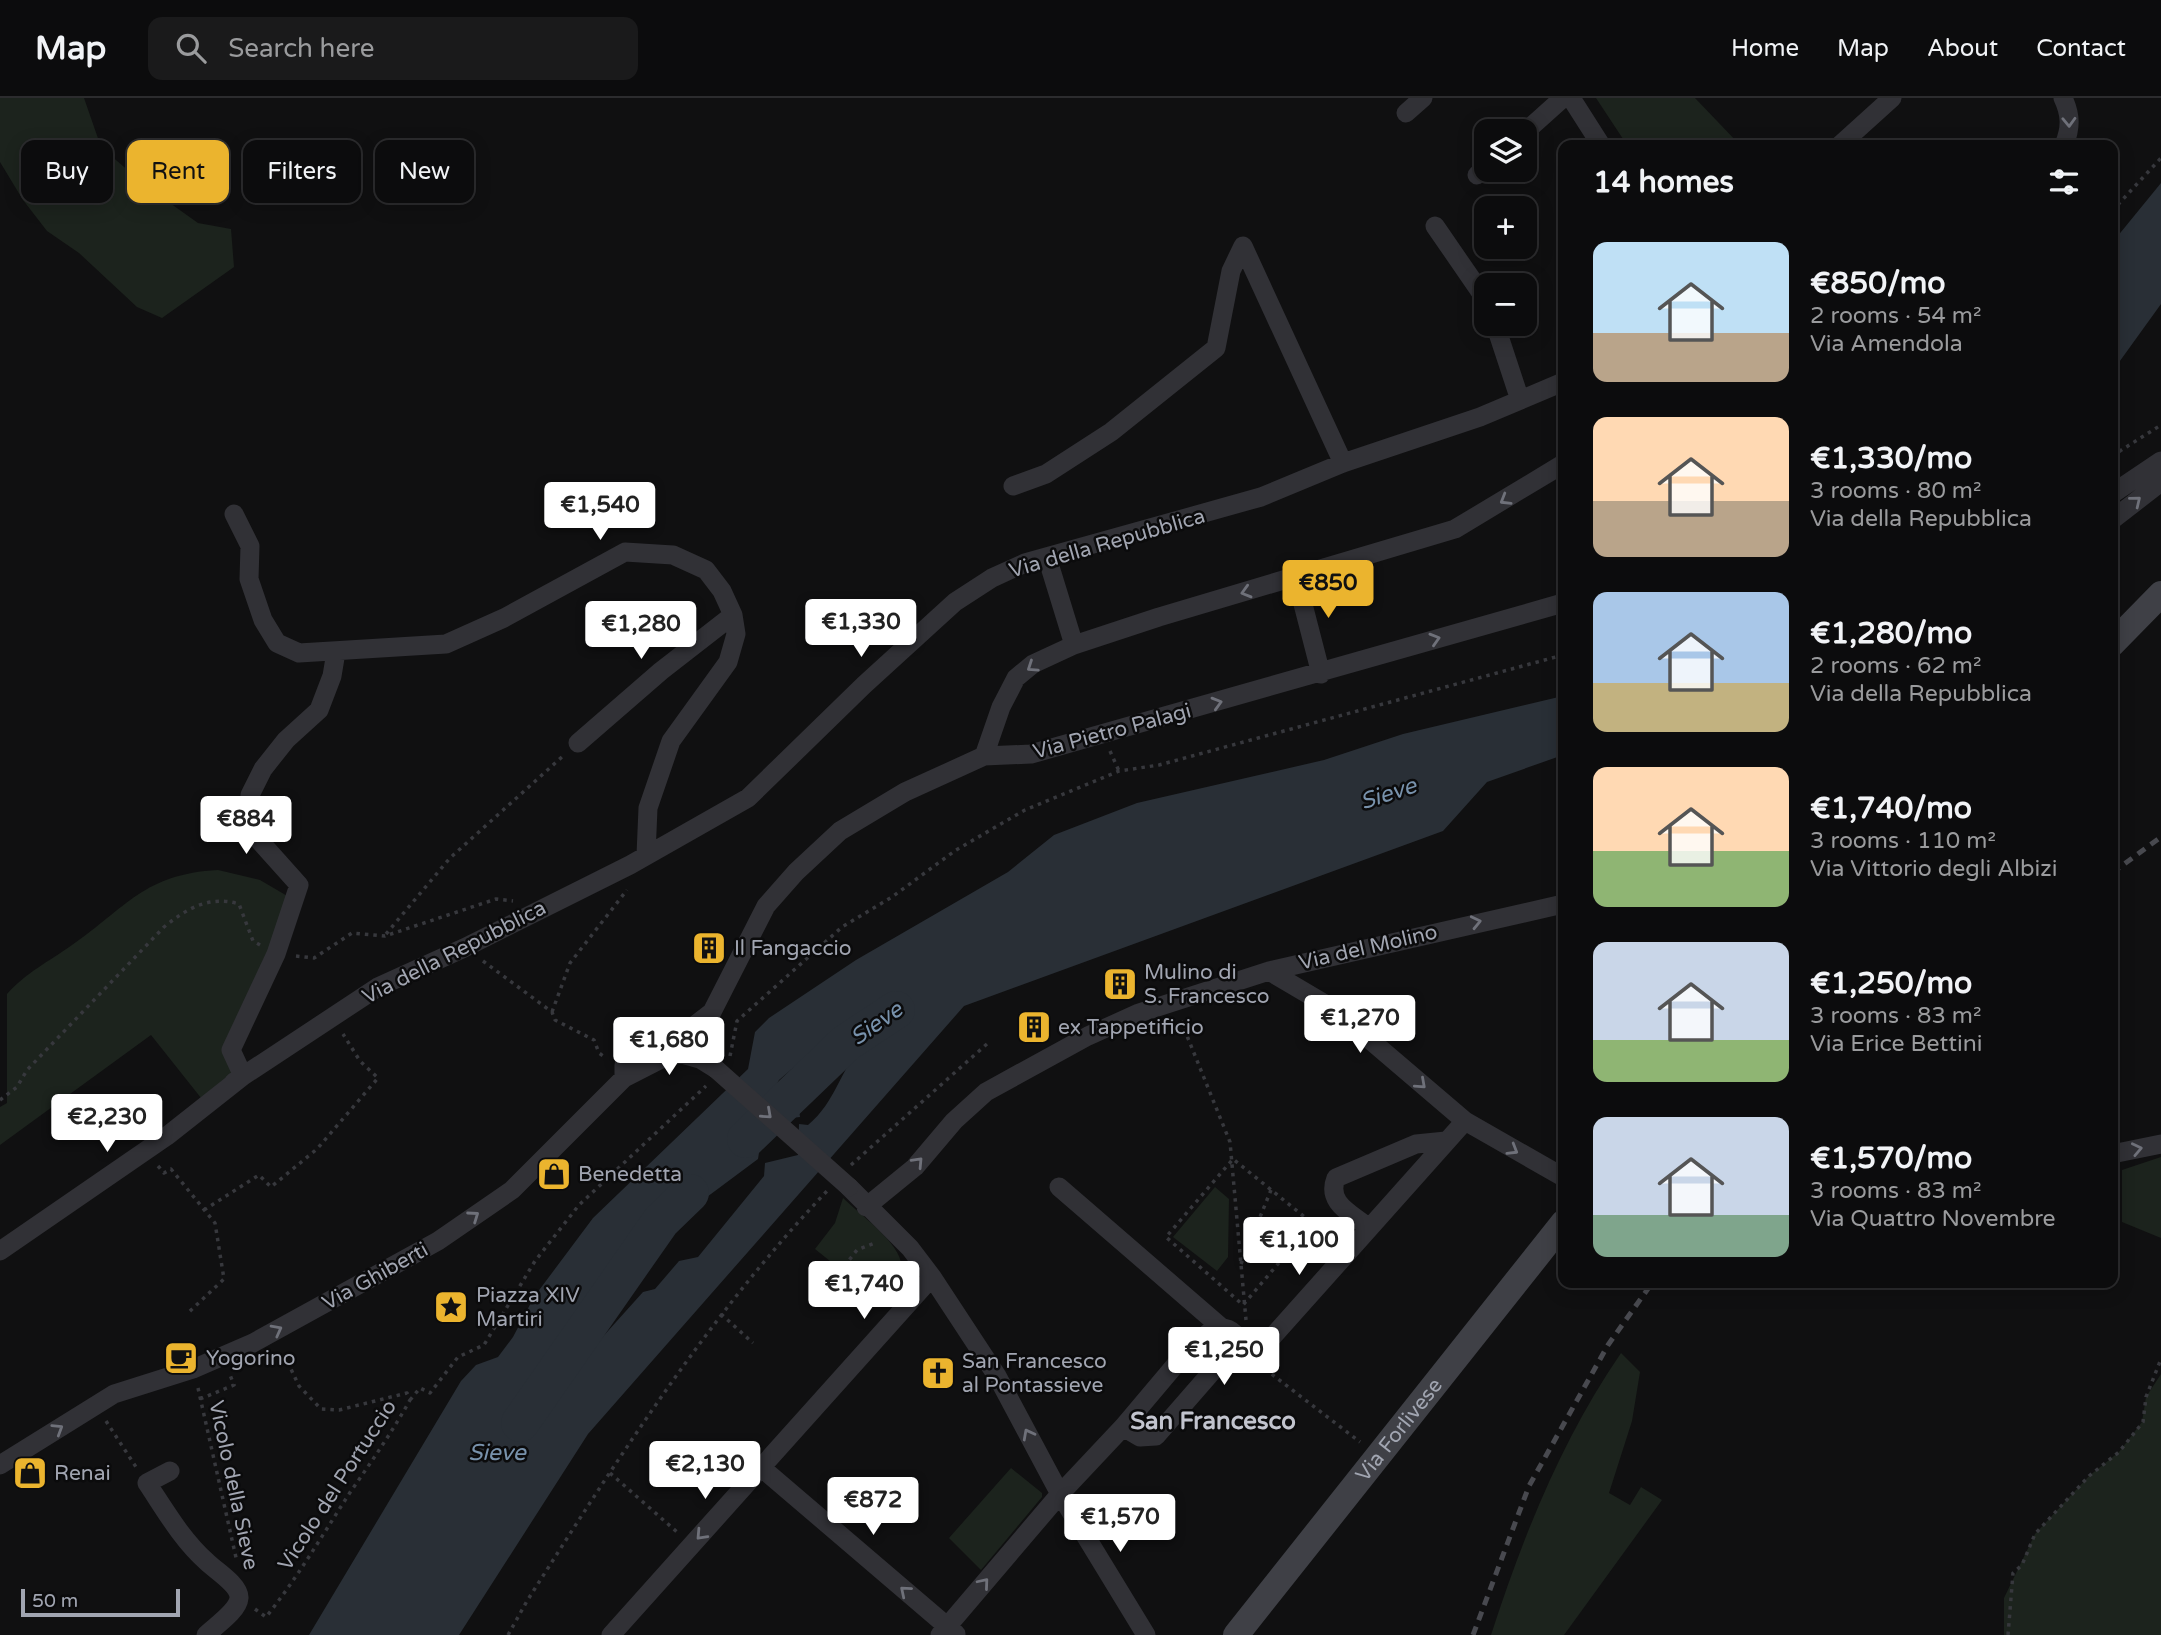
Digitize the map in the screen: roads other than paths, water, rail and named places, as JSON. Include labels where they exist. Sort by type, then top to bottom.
[{"type":"street","points":[[1406,113],[1423,98]]},
{"type":"street","points":[[1537,121],[1563,98]]},
{"type":"street","points":[[1571,98],[1598,140]]},
{"type":"street","points":[[1846,140],[1892,98]]},
{"type":"street","points":[[2063,98],[2070,113],[2066,140]]},
{"type":"street","points":[[1435,226],[1474,283]]},
{"type":"street","points":[[1013,486],[1046,474],[1111,432],[1216,348],[1231,271],[1243,246],[1343,463]]},
{"type":"street","points":[[1499,336],[1520,400]]},
{"type":"street","name":"Via della Repubblica","points":[[0,1251],[167,1136],[233,1082],[378,987],[646,856],[748,798],[864,685],[955,602],[992,578],[1047,557],[1261,497],[1343,463],[1480,417],[1558,384]]},
{"type":"street","points":[[2118,490],[2161,461]]},
{"type":"street","points":[[984,755],[1001,707],[1016,678],[1033,664],[1074,645],[1455,529],[1558,467]]},
{"type":"street","points":[[2118,515],[2161,482]]},
{"type":"street","points":[[234,514],[250,546],[249,579],[263,620],[277,643],[299,653],[337,652],[378,646],[446,644],[504,618],[625,552],[673,555],[705,570],[722,591],[733,615],[736,634],[728,663],[671,741],[648,808],[646,856]]},
{"type":"street","points":[[1047,557],[1074,645]]},
{"type":"street","points":[[1296,577],[1321,674]]},
{"type":"street","points":[[2118,639],[2161,594]]},
{"type":"street","name":"Via Pietro Palagi","points":[[624,1072],[635,1051],[686,1032],[712,1012],[766,906],[796,872],[840,831],[905,792],[984,755],[1031,754],[1321,674],[1558,604]]},
{"type":"street","points":[[578,743],[661,671],[733,615]]},
{"type":"street","points":[[233,1082],[243,1076],[231,1050],[276,954],[299,886],[257,838],[248,818],[250,795],[263,769],[286,740],[319,710],[332,676],[337,652]]},
{"type":"street","name":"Via del Molino","points":[[866,1207],[915,1167],[954,1121],[985,1092],[1087,1036],[1139,1013],[1269,971],[1558,905]]},
{"type":"street","points":[[1269,971],[1335,1010],[1465,1121],[1558,1174]]},
{"type":"street","name":"Via Ghiberti","points":[[0,1465],[114,1394],[193,1369],[274,1332],[438,1241],[512,1190],[624,1072],[674,1055],[700,1059],[717,1072],[843,1181],[866,1207]]},
{"type":"street","points":[[1123,1427],[1140,1437],[1156,1436],[1217,1366],[1232,1364],[1242,1348],[1266,1344],[1465,1121]]},
{"type":"street","points":[[1368,1228],[1335,1200],[1332,1189],[1336,1178],[1416,1144],[1446,1141]]},
{"type":"street","points":[[2118,1153],[2161,1144]]},
{"type":"street","points":[[1059,1187],[1222,1328],[1236,1335],[1242,1348]]},
{"type":"street","points":[[866,1207],[911,1248],[997,1376],[1059,1494],[1146,1635]]},
{"type":"street","name":"Via Forlivese","points":[[1236,1635],[1558,1229]]},
{"type":"street","points":[[611,1635],[763,1469],[932,1277]]},
{"type":"street","points":[[1201,1351],[1209,1332],[1222,1328]]},
{"type":"street","points":[[1201,1351],[1217,1366]]},
{"type":"street","points":[[763,1469],[948,1632],[1059,1494],[1123,1427],[1182,1357],[1201,1351]]},
{"type":"street","points":[[170,1471],[147,1483],[202,1558],[242,1596],[239,1596],[237,1604],[206,1635]]},
{"type":"water","points":[[2161,183],[2161,304],[2118,364],[2118,236]]},
{"type":"water","name":"Sieve","points":[[1558,697],[1558,757],[1487,782],[1443,831],[964,1006],[588,1434],[459,1635],[309,1635],[461,1381],[476,1365],[498,1357],[513,1337],[534,1297],[593,1218],[748,1069],[755,1032],[769,1018],[856,960],[1008,872],[1054,835],[1137,803],[1324,760],[1403,734]],"holes":[[[843,1035],[865,1042],[832,1096],[817,1116],[808,1125],[799,1124],[798,1155],[765,1163],[764,1176],[698,1257],[679,1261],[655,1289],[643,1292],[563,1381],[547,1381],[551,1363],[566,1329],[587,1299],[612,1271],[650,1235],[668,1226],[758,1159],[764,1121],[800,1117],[798,1103],[778,1101],[772,1093],[779,1080],[807,1060],[821,1045]]]},
{"type":"waterway","name":"Sieve","points":[[746,1139],[846,1043],[896,1010]]},
{"type":"waterway","name":"Sieve","points":[[520,1423],[661,1221],[690,1193]]},
{"type":"railway","points":[[2118,869],[2161,837]]},
{"type":"railway","points":[[1473,1635],[1529,1486],[1608,1345],[1648,1288]]},
{"type":"place","name":"Il Fangaccio","points":[[709,948]]},
{"type":"place","name":"Mulino di S. Francesco","points":[[1120,984]]},
{"type":"place","name":"ex Tappetificio","points":[[1034,1027]]},
{"type":"place","name":"Benedetta","points":[[554,1174]]},
{"type":"place","name":"Piazza XIV Martiri","points":[[451,1307]]},
{"type":"place","name":"Yogorino","points":[[181,1358]]},
{"type":"place","name":"San Francesco al Pontassieve","points":[[938,1373]]},
{"type":"place","name":"Renai","points":[[30,1473]]},
{"type":"district","name":"San Francesco","points":[[1213,1421]]}]
